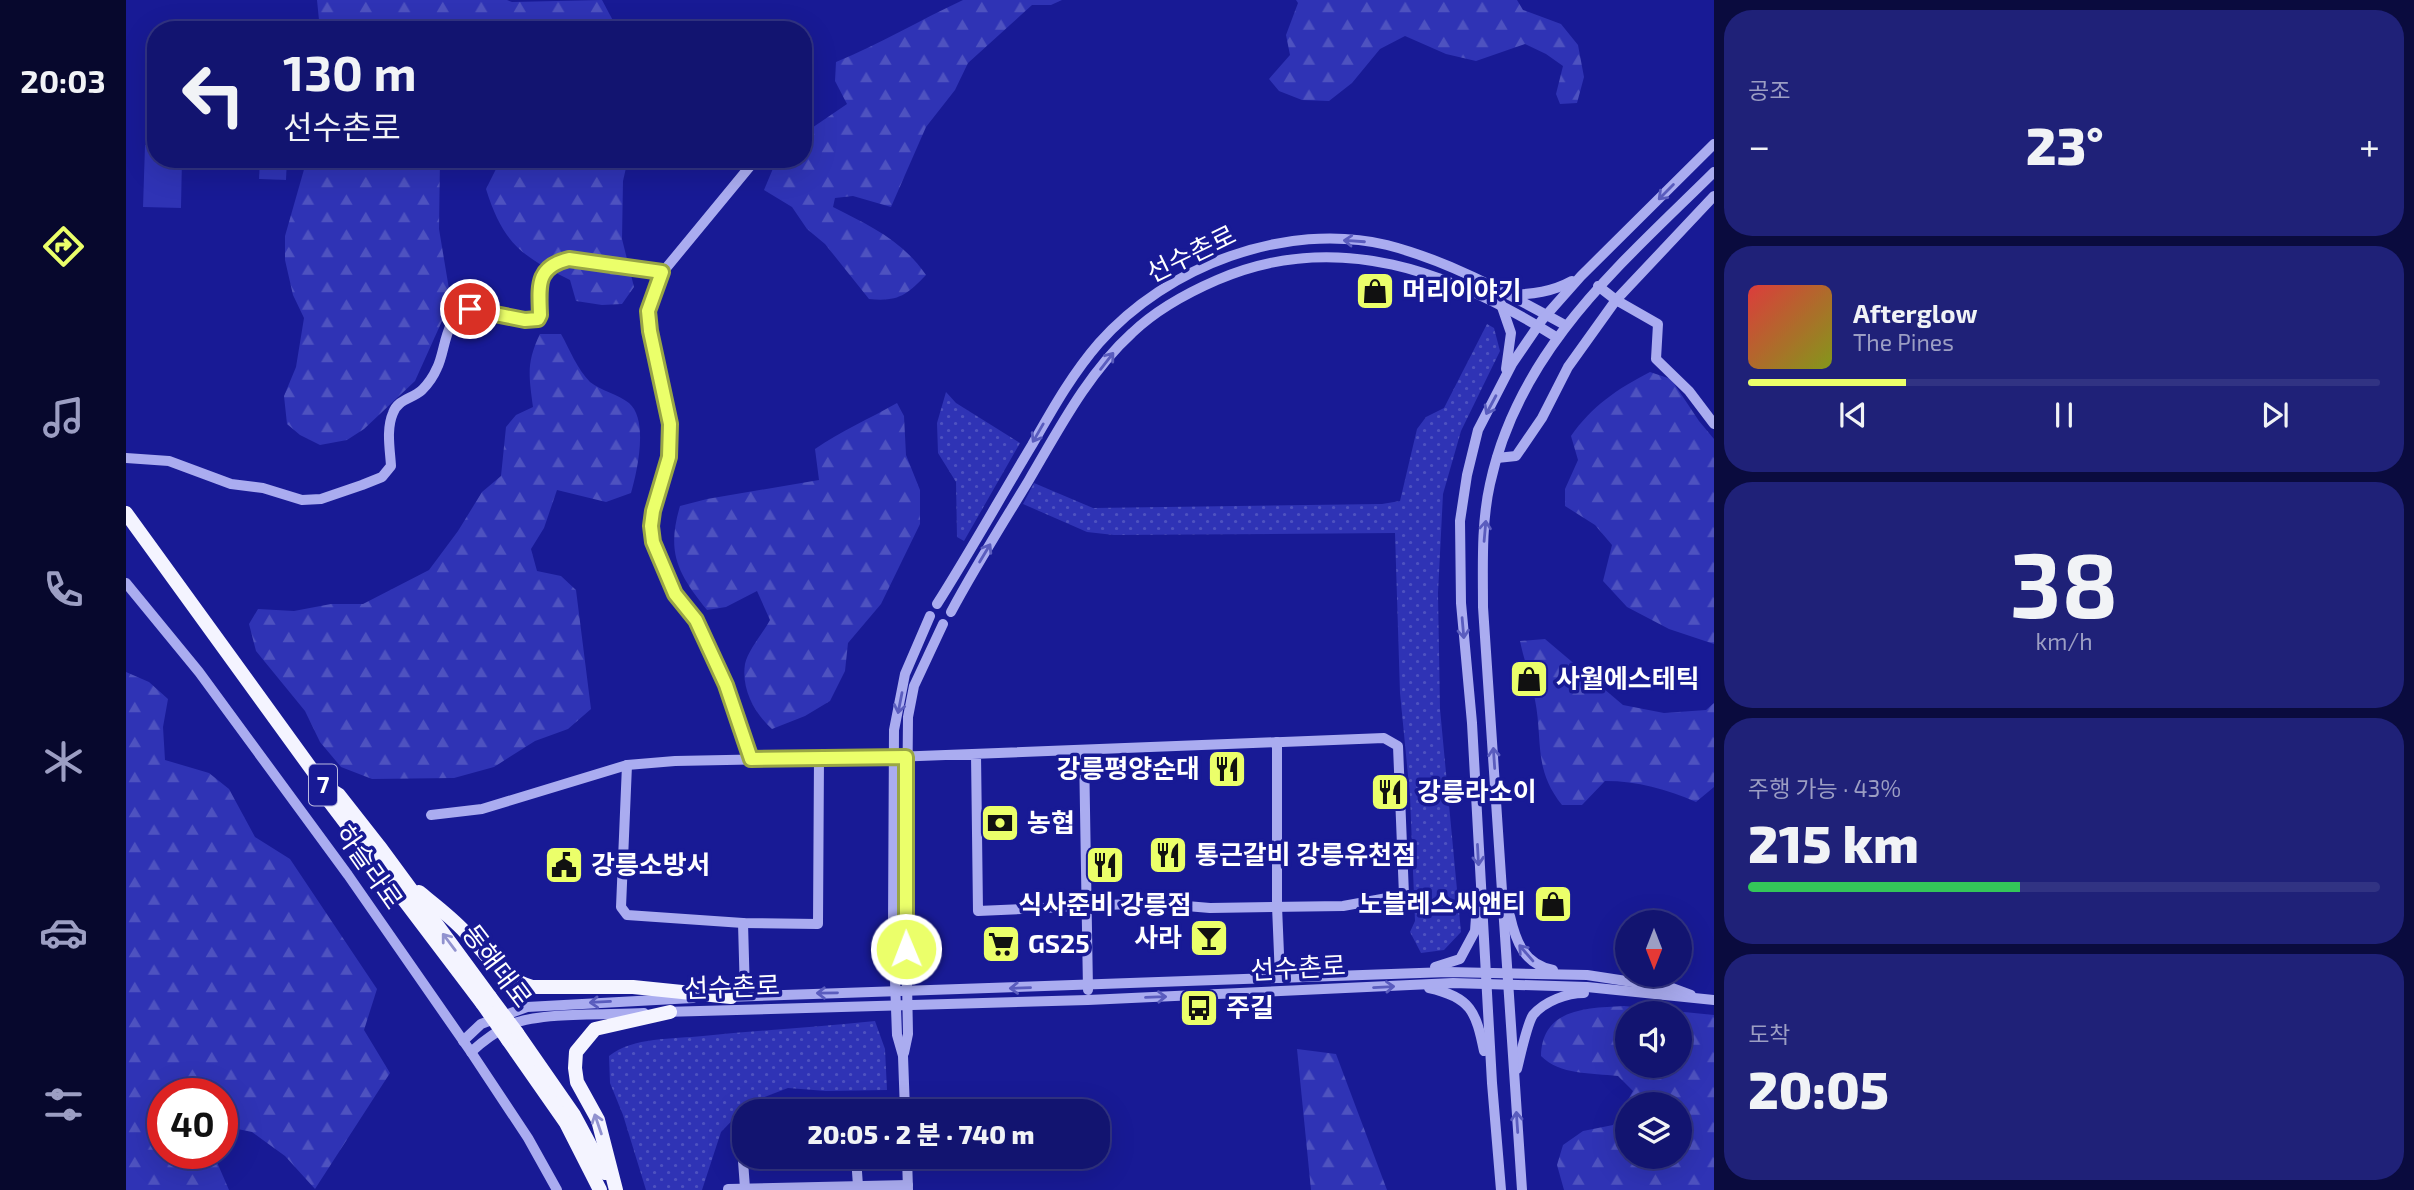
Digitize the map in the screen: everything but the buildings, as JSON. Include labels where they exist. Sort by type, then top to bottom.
[{"type":"main road","name":"동해대로","points":[[126,513],[323,785],[329,801],[486,1000]]},
{"type":"main road","name":"동해대로","points":[[323,785],[339,796],[512,1036],[574,1115],[614,1190]]},
{"type":"main road","points":[[397,873],[464,931],[498,969],[519,983],[533,987],[633,987],[738,996]]},
{"type":"main road","points":[[614,1190],[598,1120],[577,1082],[576,1052],[595,1029],[670,1012]]},
{"type":"main road","name":"동해대로","points":[[512,1036],[566,1123],[600,1190]]},
{"type":"street","points":[[1501,1190],[1485,979],[1472,723],[1461,603],[1460,521],[1478,430],[1504,380],[1546,315],[1581,276],[1714,144]]},
{"type":"street","points":[[749,168],[662,272],[648,311],[670,424],[669,457],[653,511],[653,542],[675,594],[696,620],[726,685],[751,759]]},
{"type":"street","points":[[1522,1190],[1483,607],[1484,541],[1489,486],[1507,426],[1556,337],[1598,286],[1714,172]]},
{"type":"street","points":[[1497,458],[1516,456],[1542,418],[1568,368],[1616,300],[1714,196]]},
{"type":"street","name":"선수촌로","points":[[937,604],[1061,395],[1098,344],[1151,297],[1185,276],[1255,248],[1287,242],[1357,241],[1385,245],[1420,255],[1484,281],[1565,325]]},
{"type":"street","points":[[1416,270],[1420,255]]},
{"type":"street","name":"선수촌로","points":[[951,612],[1075,403],[1110,355],[1133,332],[1192,290],[1260,264],[1289,258],[1325,256],[1382,261],[1416,270],[1480,294],[1556,337]]},
{"type":"street","points":[[126,458],[169,461],[230,484],[263,488],[302,500],[321,499],[382,477],[391,466],[389,423],[394,409],[401,401],[423,390],[438,366],[453,321],[460,315],[470,309],[525,320],[538,319],[541,282],[545,269],[554,262],[569,259],[662,272]]},
{"type":"street","points":[[1222,260],[1228,275]]},
{"type":"street","points":[[1509,295],[1539,293],[1561,287],[1581,276]]},
{"type":"street","points":[[1598,286],[1616,300],[1658,324],[1656,359],[1689,391],[1714,424]]},
{"type":"street","points":[[1501,304],[1511,333],[1504,380]]},
{"type":"street","name":"하슬라로","points":[[126,583],[200,671],[348,875],[471,1052],[528,1138],[557,1190]]},
{"type":"street","points":[[902,991],[894,730],[905,674],[932,609],[937,604],[946,605],[951,612],[949,620],[943,624],[914,686],[908,717],[902,991],[908,1034],[903,1056],[905,1099]]},
{"type":"street","points":[[930,616],[935,623],[943,624]]},
{"type":"street","points":[[431,815],[482,809],[627,765],[675,761],[906,757],[976,754],[1084,750],[1277,742],[1384,738],[1398,746],[1404,895],[1343,906],[1210,908],[1151,903],[978,911],[976,754]]},
{"type":"street","points":[[1277,742],[1280,978]]},
{"type":"street","points":[[1084,750],[1088,1000]]},
{"type":"street","points":[[627,765],[621,906],[627,915],[743,923],[818,924],[819,757]]},
{"type":"street","points":[[1503,882],[1516,942],[1524,954],[1541,967],[1672,988],[1709,1000]]},
{"type":"street","points":[[1398,972],[1447,965],[1460,959],[1475,931],[1480,887]]},
{"type":"street","name":"선수촌로","points":[[738,996],[743,923]]},
{"type":"street","name":"선수촌로","points":[[463,1041],[481,1024],[527,1007],[738,996],[1088,986],[1398,972],[1509,979]]},
{"type":"street","points":[[1509,979],[1587,975]]},
{"type":"street","name":"선수촌로","points":[[471,1052],[489,1035],[534,1018],[1088,1000],[1412,985],[1485,979]]},
{"type":"street","points":[[1509,979],[1709,1000]]},
{"type":"street","points":[[1412,985],[1438,990],[1466,1003],[1477,1018],[1492,1083]]},
{"type":"street","points":[[1514,1082],[1532,1016],[1570,993],[1617,991]]},
{"type":"street","points":[[744,1169],[746,1188]]},
{"type":"street","points":[[857,1169],[858,1186]]},
{"type":"street","points":[[728,1189],[858,1186],[908,1188],[907,1169]]},
{"type":"green space","points":[[317,0],[602,0],[613,21],[319,21]]},
{"type":"green space","points":[[963,0],[1062,0],[1051,5],[1032,5],[968,63],[955,90],[926,127],[891,207],[853,196],[835,198],[833,207],[896,243],[926,275],[901,296],[887,299],[869,299],[825,244],[807,229],[792,207],[764,190],[773,168],[812,168],[812,128],[847,104],[835,81],[836,62]]},
{"type":"green space","points":[[1296,0],[1517,0],[1523,10],[1561,24],[1578,45],[1584,77],[1577,103],[1560,104],[1556,94],[1563,66],[1525,44],[1476,61],[1446,54],[1405,36],[1380,49],[1352,83],[1329,101],[1302,100],[1279,91],[1269,79],[1290,55],[1286,35],[1298,3]]},
{"type":"green space","points":[[147,145],[147,168],[182,168],[181,208],[143,207]]},
{"type":"green space","points":[[260,168],[287,168],[286,180],[259,179]]},
{"type":"green space","points":[[304,168],[440,168],[439,229],[451,301],[415,381],[364,429],[347,440],[320,445],[300,435],[287,424],[284,396],[296,367],[304,318],[293,295],[285,260],[285,236]]},
{"type":"green space","points":[[496,168],[626,168],[623,181],[622,239],[634,287],[622,304],[602,305],[576,301],[570,280],[526,255],[507,235],[499,223],[486,189]]},
{"type":"green space","points":[[1487,324],[1494,328],[1500,351],[1461,431],[1443,494],[1438,593],[1440,709],[1461,932],[1444,950],[1421,953],[1410,932],[1415,921],[1410,796],[1400,693],[1395,533],[1114,535],[1087,532],[1023,504],[1034,483],[1093,508],[1382,504],[1400,501],[1417,429],[1426,417],[1444,408]]},
{"type":"green space","points":[[540,334],[561,334],[585,377],[594,385],[629,403],[639,421],[640,446],[631,493],[606,502],[557,490],[544,528],[531,549],[537,571],[561,576],[576,590],[591,709],[568,729],[535,741],[494,767],[454,778],[372,779],[341,767],[320,742],[305,711],[256,651],[249,624],[258,609],[294,611],[331,604],[363,604],[429,570],[482,492],[501,476],[506,427],[516,415],[533,407],[530,370],[532,353]]},
{"type":"green space","points":[[1650,372],[1671,379],[1714,439],[1714,644],[1669,629],[1627,607],[1603,581],[1612,545],[1595,525],[1565,506],[1565,489],[1578,460],[1571,436],[1606,399]]},
{"type":"green space","points":[[946,392],[956,403],[1020,443],[964,541],[957,537],[956,482],[938,453],[937,423]]},
{"type":"green space","points":[[897,403],[904,416],[906,455],[920,490],[920,524],[881,604],[848,643],[845,671],[830,701],[805,716],[772,729],[760,716],[747,692],[744,673],[749,653],[770,620],[757,591],[726,607],[707,610],[682,574],[677,562],[674,537],[680,506],[819,480],[815,449]]},
{"type":"green space","points":[[1545,639],[1623,705],[1664,713],[1706,710],[1714,703],[1714,787],[1696,802],[1652,787],[1605,781],[1582,805],[1562,805],[1553,792],[1543,767],[1534,693],[1520,641]]},
{"type":"green space","points":[[126,672],[149,682],[168,699],[163,727],[165,760],[209,773],[229,789],[255,837],[290,859],[377,989],[364,1030],[390,1073],[315,1189],[285,1156],[252,1132],[238,1129],[238,1078],[147,1078],[147,1169],[220,1169],[229,1190],[126,1190]]},
{"type":"green space","points":[[1615,1007],[1615,1076],[1567,1070],[1541,1056],[1543,1040],[1549,1028],[1569,1014]]},
{"type":"green space","points":[[1692,1013],[1714,1015],[1714,1190],[1564,1190],[1557,1165],[1563,1145],[1583,1131],[1613,1125],[1615,1122],[1615,1169],[1692,1169],[1692,1092],[1633,1091],[1620,1078],[1692,1078]]},
{"type":"green space","points":[[875,1021],[885,1049],[887,1090],[826,1091],[788,1088],[759,1099],[732,1099],[732,1121],[721,1132],[702,1190],[646,1190],[623,1115],[610,1083],[609,1056],[630,1045],[654,1040]]},
{"type":"green space","points":[[1297,1049],[1336,1054],[1387,1190],[1311,1190]]},
{"type":"place","name":"머리이야기","points":[[1375,291]]},
{"type":"place","name":"사월에스테틱","points":[[1529,679]]},
{"type":"place","name":"강릉평양순대","points":[[1227,769]]},
{"type":"place","name":"강릉라소이","points":[[1390,792]]},
{"type":"place","name":"농협","points":[[1000,823]]},
{"type":"place","name":"통근갈비 강릉유천점","points":[[1168,855]]},
{"type":"place","name":"강릉소방서","points":[[564,865]]},
{"type":"place","name":"식사준비 강릉점","points":[[1105,865]]},
{"type":"place","name":"노블레스씨앤티","points":[[1553,904]]},
{"type":"place","name":"사라","points":[[1209,938]]},
{"type":"place","name":"GS25","points":[[1001,944]]},
{"type":"place","name":"주길","points":[[1199,1008]]},
{"type":"route","points":[[470,309],[525,320],[538,319],[541,282],[545,269],[554,262],[569,259],[662,272],[648,311],[670,424],[670,440],[669,457],[653,511],[653,542],[675,594],[696,620],[726,685],[751,759],[906,757],[906,949]]}]
